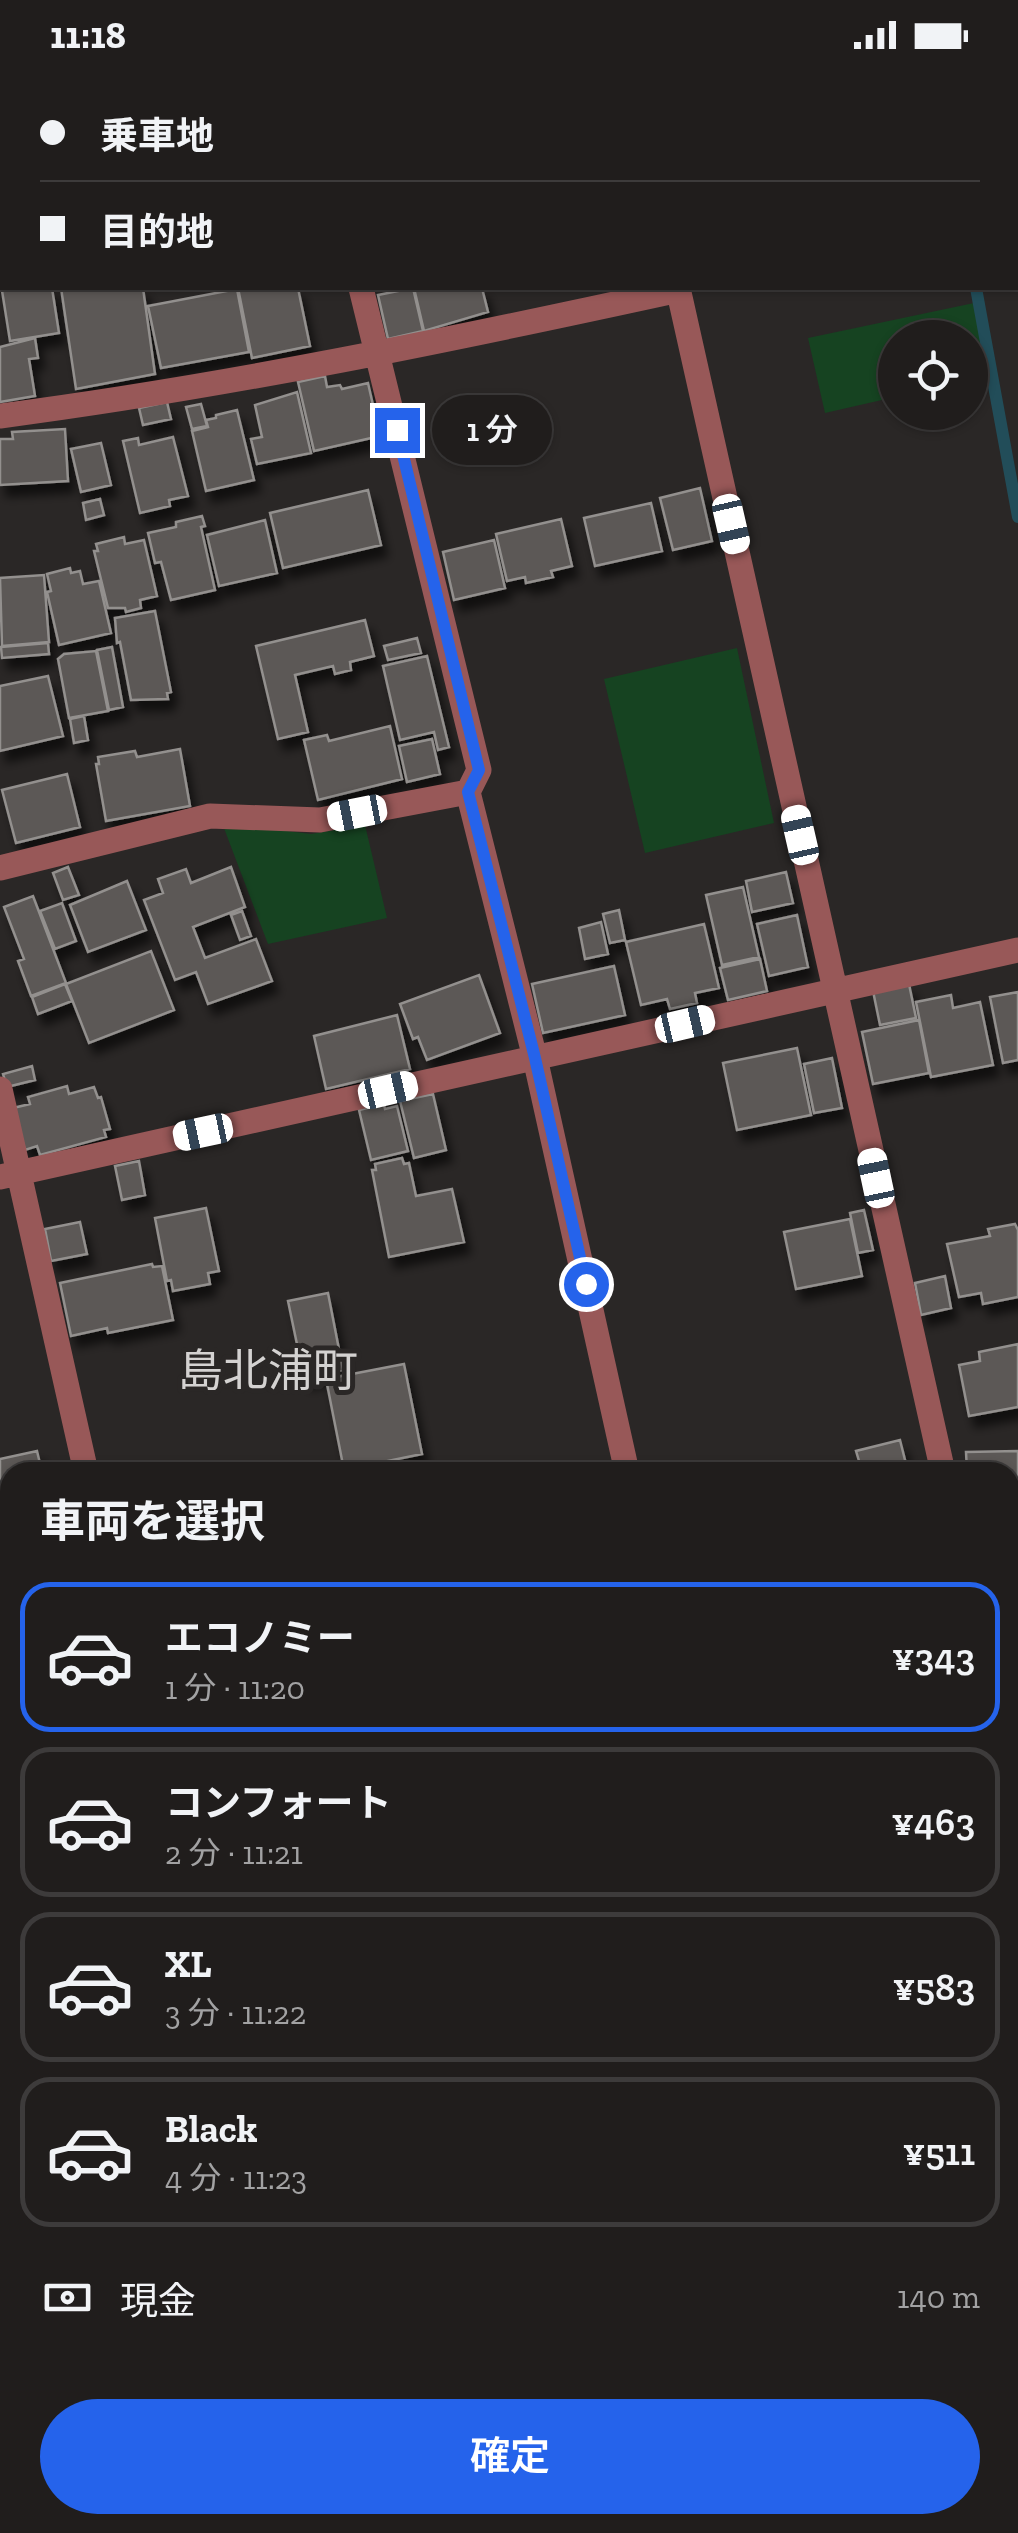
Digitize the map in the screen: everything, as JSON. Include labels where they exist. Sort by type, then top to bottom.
[{"type":"street","points":[[362,290],[479,770],[468,792],[535,1058],[625,1462]]},
{"type":"street","points":[[0,416],[379,355],[673,290]]},
{"type":"street","points":[[678,290],[941,1462]]},
{"type":"street","points":[[0,868],[210,816],[320,820],[468,792]]},
{"type":"street","points":[[9,1175],[1018,950]]},
{"type":"street","points":[[0,1089],[9,1175],[83,1462]]},
{"type":"green space","points":[[974,303],[977,320],[893,320]]},
{"type":"green space","points":[[878,323],[878,401],[825,413],[808,338]]},
{"type":"green space","points":[[737,648],[774,823],[645,853],[604,679]]},
{"type":"green space","points":[[222,823],[311,834],[365,825],[387,918],[268,944]]},
{"type":"building","points":[[2,290],[52,290],[59,333],[10,341]]},
{"type":"building","points":[[61,290],[143,290],[155,374],[76,389]]},
{"type":"building","points":[[237,290],[249,352],[161,368],[148,306]]},
{"type":"building","points":[[238,290],[298,290],[310,346],[252,358]]},
{"type":"building","points":[[413,290],[423,331],[388,339],[378,295]]},
{"type":"building","points":[[414,290],[482,290],[488,312],[424,331]]},
{"type":"building","points":[[35,338],[38,358],[29,359],[35,396],[0,402],[0,347]]},
{"type":"building","points":[[325,376],[327,387],[340,385],[342,389],[368,383],[380,436],[314,451],[298,382]]},
{"type":"building","points":[[297,392],[311,453],[257,464],[251,439],[262,437],[255,405]]},
{"type":"building","points":[[167,402],[171,419],[143,425],[139,408]]},
{"type":"building","points":[[201,404],[207,426],[192,429],[186,407]]},
{"type":"building","points":[[237,410],[254,480],[206,491],[192,431],[208,427],[206,420],[216,415]]},
{"type":"building","points":[[65,429],[68,481],[0,485],[0,439],[13,439],[12,432]]},
{"type":"building","points":[[173,437],[188,496],[169,500],[170,506],[140,513],[123,441],[138,438],[139,445]]},
{"type":"building","points":[[101,443],[111,485],[81,492],[71,449]]},
{"type":"building","points":[[700,488],[712,541],[673,550],[660,498]]},
{"type":"building","points":[[368,490],[381,545],[283,568],[270,513]]},
{"type":"building","points":[[100,499],[104,515],[86,520],[83,503]]},
{"type":"building","points":[[651,503],[662,551],[595,566],[584,518]]},
{"type":"building","points":[[202,516],[215,590],[171,600],[161,562],[155,563],[148,533]]},
{"type":"building","points":[[561,519],[572,566],[551,571],[553,577],[526,583],[525,577],[507,581],[496,534]]},
{"type":"building","points":[[265,520],[277,573],[219,586],[207,535]]},
{"type":"building","points":[[124,537],[125,544],[144,540],[157,596],[140,600],[141,608],[126,612],[125,608],[108,608],[94,551],[98,551],[96,544]]},
{"type":"building","points":[[494,540],[505,588],[454,600],[443,552]]},
{"type":"building","points":[[70,568],[71,573],[80,571],[83,584],[99,581],[111,633],[59,645],[47,574]]},
{"type":"building","points":[[44,575],[49,642],[2,646],[0,578]]},
{"type":"building","points":[[155,611],[171,692],[167,693],[168,699],[131,700],[115,618]]},
{"type":"building","points":[[365,620],[374,656],[350,662],[351,670],[335,674],[333,666],[295,675],[308,732],[278,739],[256,646]]},
{"type":"building","points":[[417,638],[421,653],[388,660],[384,646]]},
{"type":"building","points":[[48,643],[49,654],[2,658],[1,647]]},
{"type":"building","points":[[112,647],[123,707],[109,710],[97,650]]},
{"type":"building","points":[[96,651],[108,711],[69,718],[58,659],[64,654]]},
{"type":"building","points":[[427,656],[449,747],[438,750],[434,732],[400,740],[383,666]]},
{"type":"building","points":[[48,676],[63,736],[0,751],[0,686]]},
{"type":"building","points":[[84,716],[88,740],[74,743],[70,719]]},
{"type":"building","points":[[390,726],[402,779],[318,800],[304,740],[327,735],[329,741]]},
{"type":"building","points":[[432,739],[440,774],[407,782],[399,746]]},
{"type":"building","points":[[180,749],[190,806],[106,821],[98,757],[135,751],[137,757]]},
{"type":"building","points":[[67,774],[80,827],[16,843],[2,790]]},
{"type":"building","points":[[68,867],[79,895],[63,900],[53,873]]},
{"type":"building","points":[[231,867],[245,907],[193,927],[205,958],[256,939],[272,981],[208,1004],[196,972],[175,980],[144,900],[163,893],[158,879],[186,869],[191,883]]},
{"type":"building","points":[[786,872],[793,903],[752,912],[746,881]]},
{"type":"building","points":[[127,881],[146,930],[88,952],[70,905]]},
{"type":"building","points":[[743,887],[759,957],[722,965],[706,895]]},
{"type":"building","points":[[33,896],[66,983],[31,996],[18,961],[24,959],[4,907]]},
{"type":"building","points":[[62,903],[76,941],[55,949],[40,911]]},
{"type":"building","points":[[619,910],[625,940],[610,943],[603,914]]},
{"type":"building","points":[[242,911],[251,936],[240,940],[231,915]]},
{"type":"building","points":[[797,915],[808,967],[769,976],[757,924]]},
{"type":"building","points":[[601,922],[608,954],[585,959],[579,928]]},
{"type":"building","points":[[704,924],[719,988],[695,993],[697,1003],[670,1009],[667,999],[641,1005],[626,942]]},
{"type":"building","points":[[151,951],[174,1010],[89,1043],[66,984]]},
{"type":"building","points":[[760,959],[767,991],[728,1000],[720,968]]},
{"type":"building","points":[[614,966],[625,1015],[543,1033],[532,984]]},
{"type":"building","points":[[479,975],[500,1033],[427,1060],[418,1037],[413,1039],[400,1004]]},
{"type":"building","points":[[65,984],[72,1001],[38,1014],[32,997]]},
{"type":"building","points":[[909,984],[916,1018],[880,1025],[873,991]]},
{"type":"building","points":[[1018,992],[1018,1060],[1003,1063],[990,997]]},
{"type":"building","points":[[951,995],[953,1008],[980,1002],[993,1065],[931,1077],[916,1002]]},
{"type":"building","points":[[397,1015],[410,1069],[326,1089],[314,1036]]},
{"type":"building","points":[[919,1020],[929,1073],[873,1084],[862,1032]]},
{"type":"building","points":[[797,1048],[811,1115],[737,1130],[723,1063]]},
{"type":"building","points":[[832,1058],[842,1108],[814,1113],[804,1064]]},
{"type":"building","points":[[32,1066],[35,1080],[7,1087],[3,1074]]},
{"type":"building","points":[[67,1086],[69,1094],[94,1087],[110,1129],[104,1130],[106,1137],[40,1155],[37,1146],[25,1150],[13,1108],[30,1104],[28,1097]]},
{"type":"building","points":[[433,1094],[446,1150],[414,1158],[400,1101]]},
{"type":"building","points":[[384,1104],[385,1109],[397,1106],[408,1151],[371,1160],[359,1110]]},
{"type":"building","points":[[402,1158],[404,1164],[409,1163],[416,1196],[452,1189],[464,1242],[389,1257],[372,1170],[376,1170],[375,1164]]},
{"type":"building","points":[[139,1161],[145,1195],[122,1200],[115,1166]]},
{"type":"building","points":[[206,1208],[219,1271],[208,1273],[210,1284],[173,1291],[171,1280],[167,1281],[155,1218]]},
{"type":"building","points":[[864,1210],[873,1250],[858,1253],[850,1213]]},
{"type":"building","points":[[850,1219],[862,1276],[796,1289],[784,1232]]},
{"type":"building","points":[[80,1222],[87,1254],[51,1261],[45,1229]]},
{"type":"building","points":[[1015,1224],[1018,1297],[983,1304],[981,1293],[959,1297],[947,1244],[990,1236],[988,1229]]},
{"type":"building","points":[[152,1264],[162,1266],[173,1320],[71,1336],[60,1283]]},
{"type":"building","points":[[945,1276],[951,1308],[921,1315],[915,1283]]},
{"type":"building","points":[[328,1293],[343,1370],[304,1378],[288,1301]]},
{"type":"building","points":[[1018,1344],[1018,1407],[969,1416],[959,1365],[980,1361],[979,1352]]},
{"type":"building","points":[[404,1364],[422,1454],[383,1462],[342,1462],[326,1379]]},
{"type":"building","points":[[900,1440],[906,1462],[855,1462],[859,1461],[856,1451]]},
{"type":"building","points":[[37,1451],[40,1462],[0,1462]]},
{"type":"building","points":[[1018,1451],[1018,1462],[966,1462],[966,1452]]},
{"type":"waterway","points":[[976,290],[1018,517]]},
{"type":"district","name":"島北浦町","points":[[268,1370]]},
{"type":"route","points":[[397,430],[479,770],[468,792],[535,1058],[586,1284]]}]
